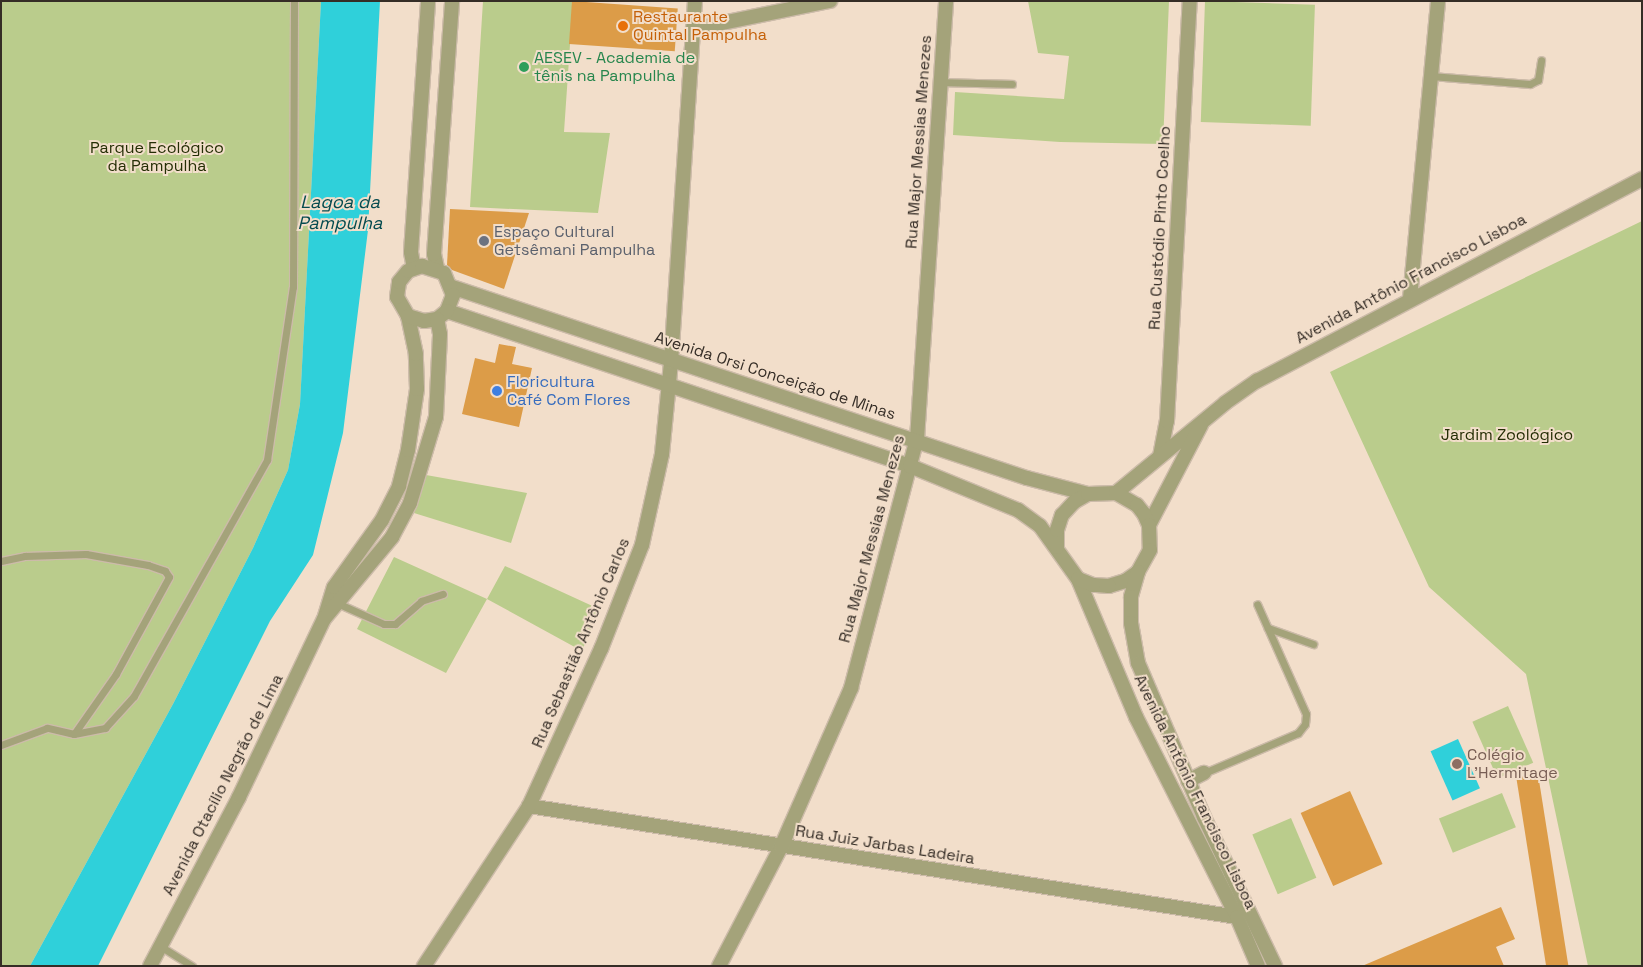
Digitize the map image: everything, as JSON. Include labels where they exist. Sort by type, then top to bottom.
[{"type":"street","points":[[414,268],[411,252],[428,1]]},
{"type":"street","points":[[442,315],[453,295],[452,287],[438,268],[434,254],[452,1]]},
{"type":"street","name":"Rua Sebastião Antônio Carlos","points":[[424,966],[529,806],[601,649],[642,545],[657,480],[672,362],[695,1]]},
{"type":"street","points":[[693,29],[830,1]]},
{"type":"street","name":"Rua Major Messias Menezes","points":[[719,966],[781,847],[851,688],[917,439],[946,1]]},
{"type":"street","name":"Rua Custódio Pinto Coelho","points":[[1160,456],[1167,421],[1190,1]]},
{"type":"street","points":[[1410,298],[1438,1]]},
{"type":"street","name":"Avenida Antônio Francisco Lisboa","points":[[1116,493],[1203,420],[1257,381],[1410,298],[1642,179]]},
{"type":"street","points":[[438,268],[414,268],[403,276],[397,290],[399,304],[408,316],[424,321],[442,315],[910,466],[1018,510],[1040,526],[1057,547],[1078,579],[1093,585],[1109,586],[1125,581],[1138,572],[1150,550],[1149,525],[1137,505],[1116,493],[1088,494],[1074,502],[1062,515],[1057,530],[1057,547]]},
{"type":"street","name":"Avenida Orsi Conceição de Minas","points":[[452,287],[672,362],[917,439],[1027,478],[1088,494]]},
{"type":"street","name":"Avenida Otacílio Negrão de Lima","points":[[150,966],[239,797],[324,619],[392,537],[410,503],[436,417],[442,315]]},
{"type":"street","name":"Avenida Otacílio Negrão de Lima","points":[[324,619],[327,602],[334,587],[382,520],[399,486],[417,388],[416,354],[408,316]]},
{"type":"street","name":"Avenida Antônio Francisco Lisboa","points":[[1149,525],[1203,420]]},
{"type":"street","name":"Avenida Antônio Francisco Lisboa","points":[[1138,572],[1131,598],[1131,623],[1138,663],[1188,781],[1275,966]]},
{"type":"street","name":"Avenida Antônio Francisco Lisboa","points":[[1078,579],[1136,717],[1237,917],[1258,966]]},
{"type":"street","points":[[1188,781],[1204,773]]},
{"type":"street","name":"Rua Juiz Jarbas Ladeira","points":[[529,806],[1237,917]]},
{"type":"lane","points":[[1,745],[47,728],[74,734],[105,728],[134,696],[267,460],[293,287],[294,1]]},
{"type":"lane","points":[[1431,76],[1530,84],[1538,80],[1541,60]]},
{"type":"lane","points":[[941,82],[1012,84]]},
{"type":"lane","points":[[1,561],[26,556],[86,554],[148,565],[165,571],[170,577],[116,674],[74,734]]},
{"type":"lane","points":[[337,603],[384,624],[394,624],[421,601],[444,594]]},
{"type":"lane","points":[[1204,773],[1298,733],[1306,724],[1306,714],[1257,604]]},
{"type":"lane","points":[[1268,628],[1313,644]]},
{"type":"lane","points":[[160,946],[192,966]]},
{"type":"green space","name":"Parque Ecológico da Pampulha","points":[[1,1],[321,1],[300,404],[288,470],[253,548],[173,704],[30,966],[1,966]]},
{"type":"green space","name":"AESEV - Academia de tênis na Pampulha","points":[[483,1],[573,1],[564,132],[610,133],[598,213],[470,207]]},
{"type":"green space","points":[[1028,1],[1169,1],[1163,144],[1060,142],[953,135],[955,92],[1064,99],[1069,56],[1038,53]]},
{"type":"green space","points":[[1205,1],[1315,5],[1311,126],[1201,122]]},
{"type":"green space","name":"Jardim Zoológico","points":[[1642,221],[1642,966],[1588,966],[1526,674],[1429,587],[1330,372]]},
{"type":"green space","points":[[426,475],[527,493],[511,543],[414,513]]},
{"type":"green space","points":[[394,557],[487,599],[446,673],[357,629]]},
{"type":"green space","points":[[505,566],[599,609],[582,651],[487,599]]},
{"type":"green space","points":[[1508,706],[1533,763],[1498,779],[1472,722]]},
{"type":"green space","points":[[1502,793],[1516,827],[1453,853],[1439,818]]},
{"type":"green space","points":[[1291,818],[1316,878],[1278,894],[1252,834]]},
{"type":"water","name":"Lagoa da Pampulha","points":[[321,1],[380,1],[368,230],[343,433],[313,555],[270,621],[98,966],[30,966],[173,704],[253,548],[288,470],[300,404]]},
{"type":"water","points":[[1458,739],[1480,788],[1453,801],[1431,751]]},
{"type":"building","name":"Restaurante Quintal Pampulha","points":[[572,1],[678,8],[675,51],[569,44]]},
{"type":"building","name":"Espaço Cultural Getsêmani Pampulha","points":[[450,209],[529,213],[504,289],[452,270],[447,265]]},
{"type":"building","name":"Floricultura Café Com Flores","points":[[499,344],[516,347],[512,364],[532,368],[519,427],[462,414],[475,358],[495,363]]},
{"type":"building","points":[[1538,774],[1568,966],[1546,966],[1516,777]]},
{"type":"building","points":[[1350,791],[1383,864],[1333,886],[1301,813]]},
{"type":"building","points":[[1501,907],[1515,939],[1496,947],[1504,966],[1362,966]]},
{"type":"place","name":"Restaurante Quintal Pampulha","points":[[623,26]]},
{"type":"place","name":"AESEV - Academia de tênis na Pampulha","points":[[524,67]]},
{"type":"place","name":"Espaço Cultural Getsêmani Pampulha","points":[[484,241]]},
{"type":"place","name":"Floricultura Café Com Flores","points":[[497,391]]},
{"type":"place","name":"Colégio L'Hermitage","points":[[1457,764]]}]
